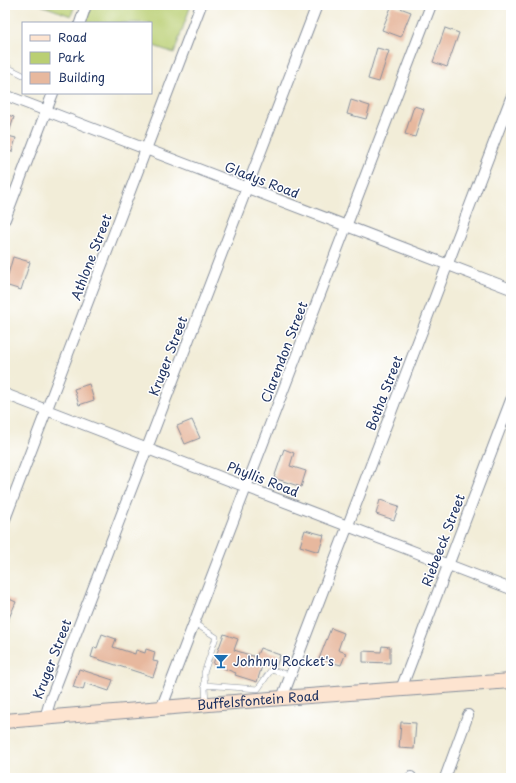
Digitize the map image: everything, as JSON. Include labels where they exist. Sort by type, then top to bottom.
[{"type":"main road","name":"Buffelsfontein Road","points":[[5,721],[511,680]]},
{"type":"street","points":[[80,22],[86,5]]},
{"type":"street","name":"Athlone Street","points":[[5,519],[201,5]]},
{"type":"street","name":"Kruger Street","points":[[45,718],[317,5]]},
{"type":"street","name":"Clarendon Street","points":[[162,709],[431,5]]},
{"type":"street","points":[[5,219],[53,94]]},
{"type":"street","name":"Gladys Road","points":[[5,95],[511,289]]},
{"type":"street","name":"Botha Street","points":[[282,698],[511,98]]},
{"type":"street","name":"Phyllis Road","points":[[5,394],[511,589]]},
{"type":"street","name":"Riebeeck Street","points":[[401,689],[511,400]]},
{"type":"street","points":[[445,778],[468,715]]},
{"type":"lane","points":[[5,66],[22,74]]},
{"type":"lane","points":[[194,623],[216,637],[204,673],[206,705]]},
{"type":"lane","points":[[204,685],[258,689],[272,670],[290,675]]},
{"type":"green space","points":[[41,5],[75,5],[71,16]]},
{"type":"green space","points":[[92,5],[191,5],[174,53],[152,45],[152,22],[85,22]]},
{"type":"building","points":[[392,5],[411,12],[401,37],[382,30]]},
{"type":"building","points":[[445,28],[459,33],[447,67],[433,62]]},
{"type":"building","points":[[377,48],[389,51],[379,82],[368,79]]},
{"type":"building","points":[[351,100],[370,106],[366,119],[347,114]]},
{"type":"building","points":[[414,106],[424,109],[415,137],[405,134]]},
{"type":"building","points":[[5,114],[14,117],[8,136],[16,138],[12,152],[5,150]]},
{"type":"building","points":[[13,257],[30,262],[21,290],[5,285]]},
{"type":"building","points":[[89,384],[94,400],[79,405],[74,389]]},
{"type":"building","points":[[192,420],[200,438],[185,444],[177,426]]},
{"type":"building","points":[[284,449],[294,453],[290,466],[306,471],[301,487],[274,478]]},
{"type":"building","points":[[380,500],[399,506],[394,520],[376,514]]},
{"type":"building","points":[[305,530],[324,535],[319,552],[300,546]]},
{"type":"building","points":[[5,597],[16,602],[5,627]]},
{"type":"building","points":[[331,628],[344,633],[338,650],[346,653],[341,665],[319,659]]},
{"type":"building","points":[[102,634],[116,639],[113,647],[135,654],[136,650],[145,653],[146,649],[155,652],[153,661],[158,662],[153,677],[91,657],[94,647],[97,648]]},
{"type":"building","points":[[224,634],[238,639],[234,650],[256,657],[260,648],[280,655],[276,667],[263,663],[257,682],[235,675],[236,673],[213,664]]},
{"type":"building","points":[[382,646],[390,647],[390,663],[363,662],[363,651],[381,652]]},
{"type":"building","points":[[79,669],[113,680],[109,691],[85,683],[83,690],[73,687]]},
{"type":"building","points":[[401,722],[416,723],[414,749],[399,748]]},
{"type":"place","name":"Johhny Rocket's","points":[[221,661]]}]
